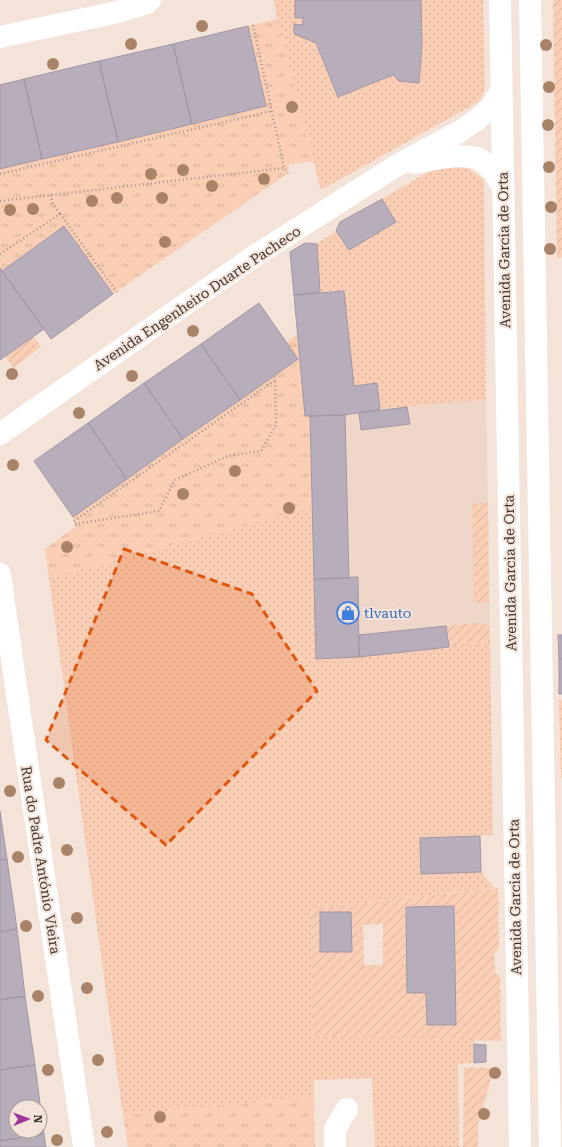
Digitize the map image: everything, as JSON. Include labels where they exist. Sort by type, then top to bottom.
[{"type":"main road","points":[[0,37],[118,12],[147,3],[150,0]]},
{"type":"main road","name":"Avenida Garcia de Orta","points":[[500,0],[520,1147]]},
{"type":"main road","points":[[530,0],[550,1147]]},
{"type":"main road","name":"Avenida Engenheiro Duarte Pacheco","points":[[0,434],[253,257],[396,166],[459,132],[478,119],[491,107],[501,91]]},
{"type":"main road","name":"Avenida Engenheiro Duarte Pacheco","points":[[396,166],[448,157],[464,156],[479,159],[493,171],[503,187]]},
{"type":"main road","name":"Rua do Padre António Vieira","points":[[0,574],[84,1147]]},
{"type":"main road","points":[[335,1147],[335,1129],[347,1109]]},
{"type":"path","points":[[252,25],[284,168],[288,173]]},
{"type":"path","points":[[0,174],[272,111]]},
{"type":"path","points":[[0,201],[284,168]]},
{"type":"path","points":[[51,195],[52,203],[117,292]]},
{"type":"path","points":[[0,254],[60,214]]},
{"type":"path","points":[[275,375],[276,425],[261,452],[228,456],[175,480],[159,511],[74,523],[275,380]]},
{"type":"highlighted area","points":[[124,549],[252,594],[317,691],[166,845],[46,740]]},
{"type":"shaded area","points":[[486,400],[490,642],[359,657],[316,659],[310,416],[345,415],[380,409]]},
{"type":"green space","points":[[274,0],[295,0],[295,18],[303,18],[303,25],[294,25],[294,34],[316,43],[338,97],[393,75],[399,81],[419,82],[422,46],[421,0],[483,0],[485,90],[480,100],[471,106],[323,189],[320,188],[277,19]]},
{"type":"green space","points":[[553,0],[562,0],[562,257],[557,258]]},
{"type":"green space","points":[[277,19],[313,162],[289,164],[288,173],[113,294],[64,227],[2,271],[0,268],[0,169],[266,106],[248,26]]},
{"type":"green space","points":[[453,165],[469,169],[484,180],[486,400],[380,409],[377,383],[354,386],[344,291],[320,292],[317,244],[336,231],[349,250],[396,222],[382,199],[435,168]]},
{"type":"green space","points":[[298,334],[310,416],[312,507],[49,578],[45,549],[75,527],[73,517],[275,375],[286,342]]},
{"type":"green space","points":[[33,336],[41,347],[13,368],[5,356]]},
{"type":"green space","points":[[488,503],[489,602],[474,603],[472,504]]},
{"type":"green space","points":[[312,507],[317,659],[359,657],[490,642],[493,835],[420,839],[421,874],[481,872],[494,888],[311,909],[312,1036],[474,1040],[474,1063],[458,1064],[459,1147],[375,1147],[372,1078],[314,1080],[314,1097],[123,1115],[49,578]]},
{"type":"green space","points":[[476,623],[489,625],[490,642],[449,647],[446,626]]},
{"type":"green space","points":[[559,700],[562,700],[562,778],[561,778]]},
{"type":"green space","points":[[498,888],[499,949],[494,954],[495,973],[500,976],[501,1041],[312,1036],[311,909]],"holes":[[[454,906],[456,1025],[427,1025],[426,993],[407,993],[406,907]],[[320,912],[351,912],[352,952],[320,952]],[[383,924],[383,965],[364,965],[363,925]]]},
{"type":"green space","points":[[464,1067],[494,1068],[478,1125],[478,1147],[463,1147]]},
{"type":"green space","points":[[314,1097],[315,1147],[128,1147],[123,1115]]},
{"type":"building","points":[[295,0],[421,0],[422,46],[419,83],[399,81],[393,75],[338,97],[316,43],[294,34],[294,24],[303,25],[303,18],[295,18]]},
{"type":"building","points":[[248,26],[266,106],[192,124],[173,44]]},
{"type":"building","points":[[173,44],[192,124],[118,142],[99,61]]},
{"type":"building","points":[[99,61],[118,142],[42,159],[24,79]]},
{"type":"building","points":[[24,79],[42,159],[0,169],[0,85]]},
{"type":"building","points":[[382,199],[396,222],[349,250],[336,231],[340,222]]},
{"type":"building","points":[[64,226],[113,294],[51,339],[2,271]]},
{"type":"building","points":[[305,243],[317,244],[320,292],[294,295],[290,252]]},
{"type":"building","points":[[0,268],[44,329],[0,360]]},
{"type":"building","points":[[344,291],[354,386],[377,383],[380,409],[345,415],[305,416],[294,295]]},
{"type":"building","points":[[259,303],[298,359],[240,400],[201,344]]},
{"type":"building","points":[[201,344],[240,400],[183,439],[144,383]]},
{"type":"building","points":[[144,383],[183,439],[127,479],[88,423]]},
{"type":"building","points":[[407,407],[410,424],[361,430],[359,413]]},
{"type":"building","points":[[345,415],[349,578],[314,579],[310,416]]},
{"type":"building","points":[[88,423],[127,479],[73,517],[34,461]]},
{"type":"building","points":[[358,577],[359,657],[316,659],[314,579]]},
{"type":"building","points":[[446,626],[449,647],[359,657],[359,635]]},
{"type":"building","points":[[558,635],[562,635],[562,659],[559,659]]},
{"type":"building","points":[[559,659],[562,659],[562,694],[559,694]]},
{"type":"building","points":[[0,811],[7,859],[0,860]]},
{"type":"building","points":[[480,836],[481,872],[421,874],[420,838]]},
{"type":"building","points":[[7,859],[17,929],[0,932],[0,860]]},
{"type":"building","points":[[454,906],[456,1025],[427,1025],[426,993],[407,993],[406,907]]},
{"type":"building","points":[[320,912],[351,912],[352,952],[320,952]]},
{"type":"building","points":[[17,929],[25,996],[0,1000],[0,932]]},
{"type":"building","points":[[25,996],[35,1065],[0,1070],[0,1000]]},
{"type":"building","points":[[474,1044],[486,1045],[486,1062],[474,1063]]},
{"type":"building","points":[[35,1065],[39,1099],[8,1099],[8,1139],[13,1139],[0,1141],[0,1070]]},
{"type":"building","points":[[13,1139],[45,1139],[46,1147],[0,1147],[0,1141]]},
{"type":"place","name":"tlvauto","points":[[348,613]]}]
